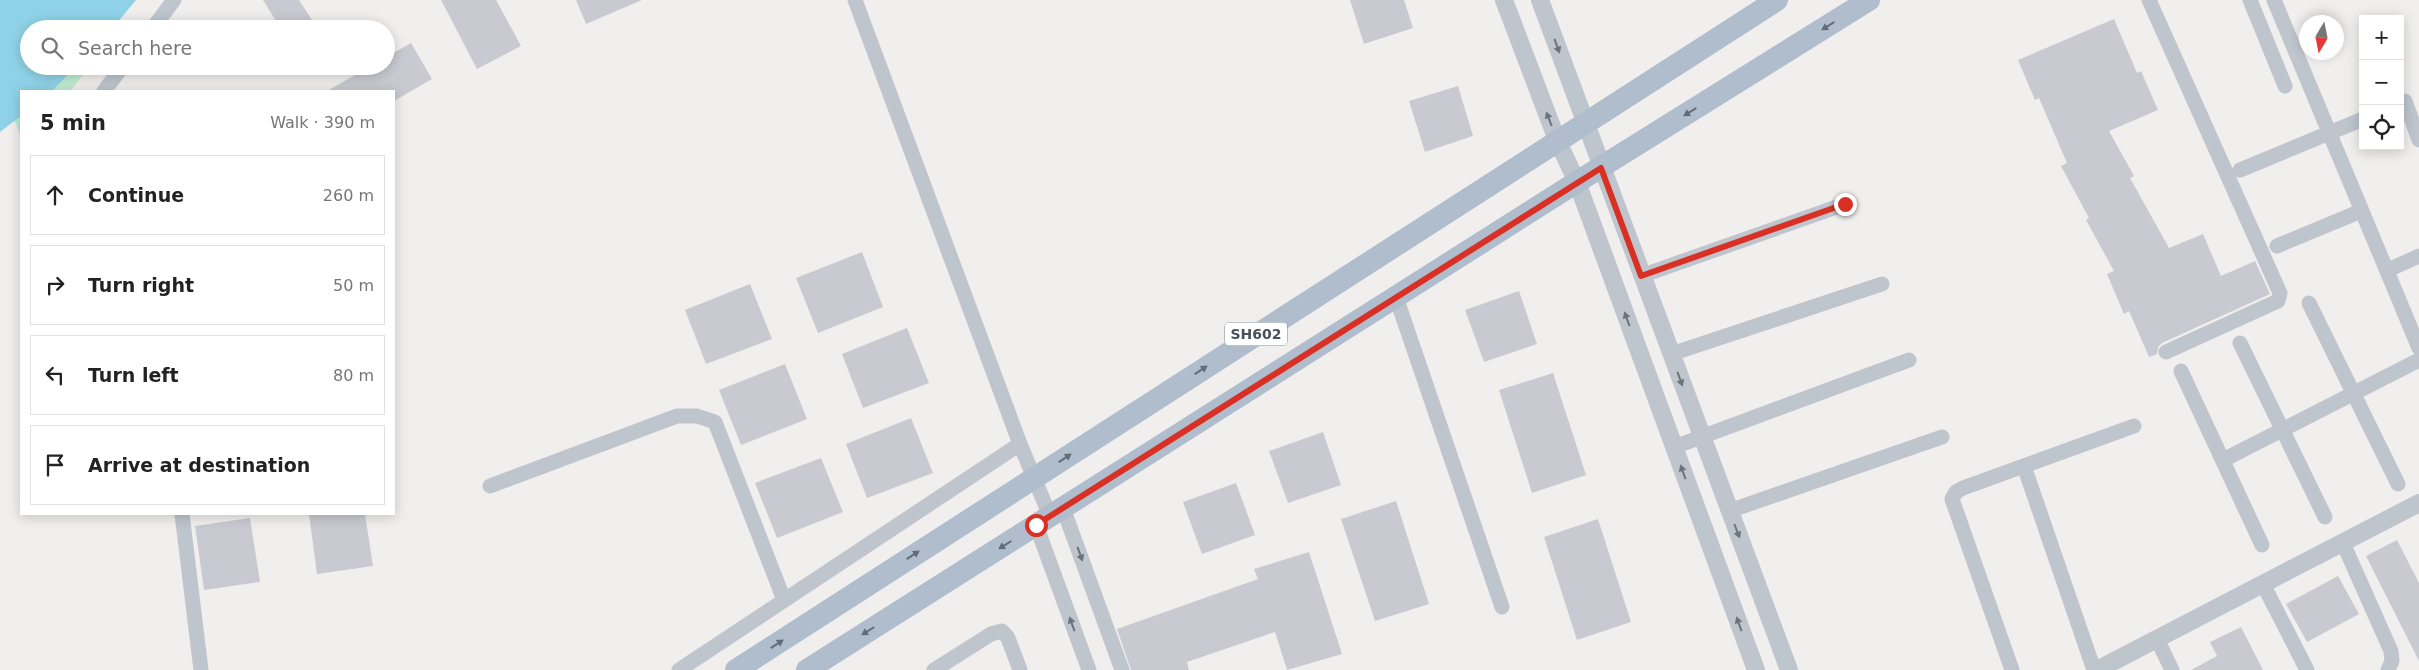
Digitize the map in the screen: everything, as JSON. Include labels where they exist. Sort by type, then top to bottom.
[{"type":"main road","name":"SH602","points":[[736,670],[1777,0]]},
{"type":"main road","name":"SH602","points":[[807,670],[1577,182],[1869,0]]},
{"type":"street","points":[[159,20],[174,0]]},
{"type":"street","points":[[855,0],[1033,478],[1122,670]]},
{"type":"street","points":[[1504,0],[1557,140],[1577,182],[1756,670]]},
{"type":"street","points":[[1540,0],[1789,670]]},
{"type":"street","points":[[2149,0],[2280,294],[2278,301],[2166,352]]},
{"type":"street","points":[[2250,0],[2285,86]]},
{"type":"street","points":[[2274,0],[2419,346]]},
{"type":"street","points":[[105,90],[116,75]]},
{"type":"street","points":[[2408,100],[2419,140]]},
{"type":"street","points":[[2240,170],[2359,121]]},
{"type":"street","points":[[1641,276],[1845,204]]},
{"type":"street","points":[[2277,246],[2361,211]]},
{"type":"street","points":[[2388,270],[2419,256]]},
{"type":"street","points":[[1671,354],[1882,284]]},
{"type":"street","points":[[1396,297],[1502,607]]},
{"type":"street","points":[[2309,303],[2398,484]]},
{"type":"street","points":[[2240,343],[2325,516]]},
{"type":"street","points":[[1674,447],[1909,360]]},
{"type":"street","points":[[2223,460],[2419,360]]},
{"type":"street","points":[[2181,371],[2262,545]]},
{"type":"street","points":[[490,486],[677,416],[697,416],[715,422],[784,600]]},
{"type":"street","points":[[2012,670],[1952,499],[1956,492],[1963,488],[2134,426]]},
{"type":"street","points":[[1729,511],[1942,438]]},
{"type":"street","points":[[679,670],[1020,444]]},
{"type":"street","points":[[2024,466],[2095,670],[2419,503]]},
{"type":"street","points":[[182,515],[201,670]]},
{"type":"street","points":[[1050,516],[1089,670]]},
{"type":"street","points":[[2343,543],[2390,651],[2392,661],[2388,670]]},
{"type":"street","points":[[2263,584],[2307,670]]},
{"type":"street","points":[[934,670],[991,634],[1002,631],[1008,638],[1020,670]]},
{"type":"street","points":[[2157,639],[2172,670]]},
{"type":"green space","points":[[20,72],[20,75],[83,75],[71,90],[20,90],[20,135],[0,85]]},
{"type":"water","points":[[0,0],[136,0],[119,20],[20,20],[20,75],[67,75],[53,90],[20,90],[20,117],[0,132]]},
{"type":"building","points":[[263,0],[299,0],[312,20],[275,20]]},
{"type":"building","points":[[441,0],[496,0],[521,46],[477,69]]},
{"type":"building","points":[[576,0],[642,0],[586,24]]},
{"type":"building","points":[[1350,0],[1404,0],[1413,28],[1364,44]]},
{"type":"building","points":[[2114,19],[2137,73],[2141,71],[2158,110],[2109,131],[2134,176],[2130,178],[2169,248],[2203,234],[2221,276],[2255,261],[2270,294],[2162,343],[2158,347],[2157,354],[2149,357],[2129,311],[2124,314],[2107,274],[2114,271],[2086,220],[2089,218],[2061,166],[2067,163],[2039,98],[2035,100],[2018,60]]},
{"type":"building","points":[[411,43],[432,79],[395,100],[395,90],[329,90],[355,75],[395,75],[395,52]]},
{"type":"building","points":[[1458,86],[1473,136],[1425,152],[1409,101]]},
{"type":"building","points":[[862,252],[883,307],[818,333],[796,278]]},
{"type":"building","points":[[750,284],[772,339],[706,364],[685,310]]},
{"type":"building","points":[[1519,291],[1537,344],[1484,362],[1465,310]]},
{"type":"building","points":[[907,328],[929,383],[863,408],[842,354]]},
{"type":"building","points":[[785,364],[807,419],[741,445],[719,390]]},
{"type":"building","points":[[1553,373],[1586,475],[1532,493],[1499,390]]},
{"type":"building","points":[[911,418],[933,473],[867,498],[846,444]]},
{"type":"building","points":[[1323,432],[1341,485],[1288,503],[1269,451]]},
{"type":"building","points":[[821,458],[843,512],[777,538],[755,483]]},
{"type":"building","points":[[1236,483],[1255,535],[1202,554],[1183,502]]},
{"type":"building","points":[[1396,501],[1429,604],[1375,621],[1341,519]]},
{"type":"building","points":[[309,515],[365,515],[373,566],[317,574]]},
{"type":"building","points":[[250,518],[260,582],[204,590],[195,526]]},
{"type":"building","points":[[1598,519],[1631,622],[1577,640],[1544,537]]},
{"type":"building","points":[[2397,540],[2419,583],[2419,661],[2366,556]]},
{"type":"building","points":[[1309,552],[1342,654],[1287,670],[1275,632],[1187,662],[1189,670],[1131,670],[1117,629],[1258,579],[1254,569]]},
{"type":"building","points":[[2338,576],[2359,614],[2307,642],[2286,604]]},
{"type":"building","points":[[2241,627],[2263,670],[2191,670],[2217,656],[2210,642]]},
{"type":"route","points":[[1036,525],[1601,168],[1641,276],[1845,204]]}]
